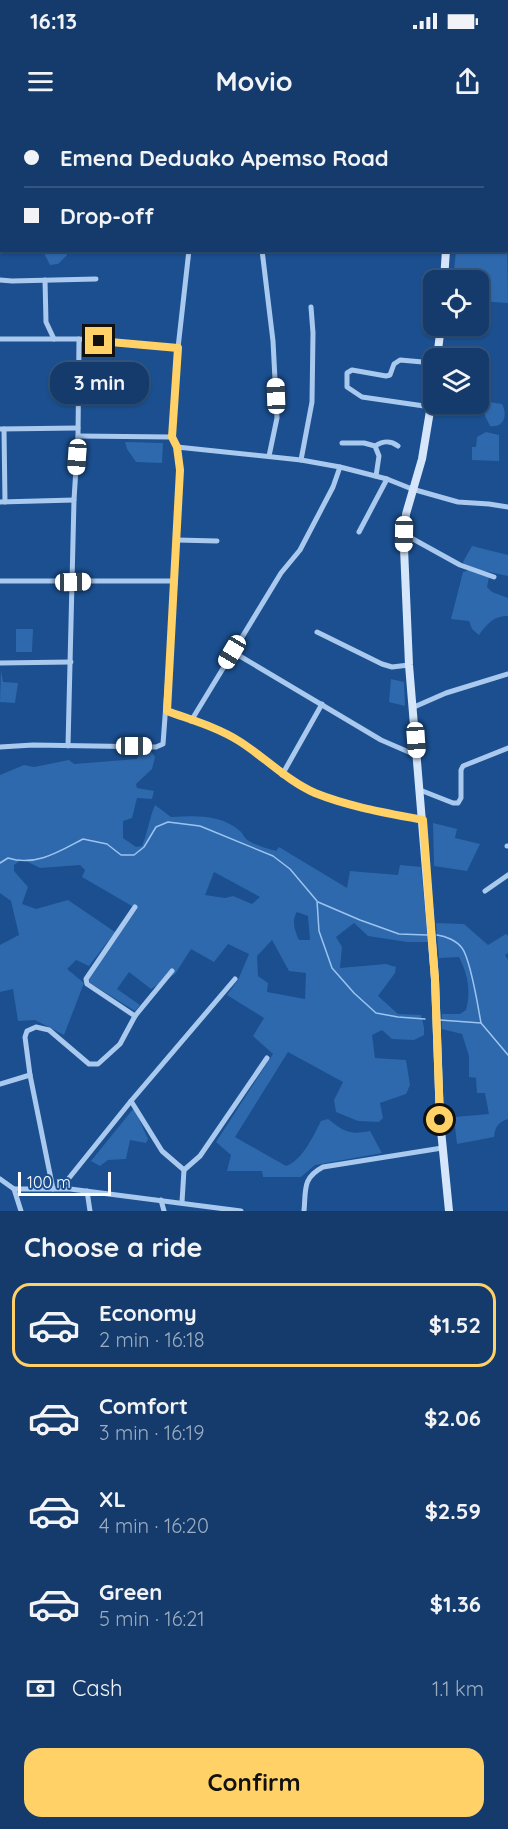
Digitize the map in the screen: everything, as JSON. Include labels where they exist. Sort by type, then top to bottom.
[{"type":"street","points":[[0,747],[160,746],[163,741],[167,711],[180,470],[177,447],[172,437],[178,348],[189,252]]},
{"type":"street","points":[[262,252],[273,340],[277,418],[269,456]]},
{"type":"street","points":[[445,270],[446,252]]},
{"type":"street","points":[[0,280],[96,279]]},
{"type":"street","points":[[45,280],[46,322],[54,339]]},
{"type":"street","points":[[301,460],[312,402],[311,307]]},
{"type":"street","points":[[0,339],[79,339],[178,348]]},
{"type":"street","points":[[68,746],[79,339]]},
{"type":"street","points":[[423,362],[399,360],[394,363],[390,375],[386,376],[350,370],[346,373],[347,387],[362,397],[423,406]]},
{"type":"street","points":[[429,414],[422,459],[412,489],[404,534],[409,664],[435,980],[442,1148],[449,1211]]},
{"type":"street","points":[[74,500],[2,502],[2,429],[78,428]]},
{"type":"street","points":[[78,436],[172,437]]},
{"type":"street","points":[[342,443],[364,443],[375,446],[381,442],[390,441],[398,446]]},
{"type":"street","points":[[375,446],[379,456],[376,476]]},
{"type":"street","points":[[177,447],[269,456],[340,467],[466,503],[508,507]]},
{"type":"street","points":[[191,721],[281,573],[300,550],[333,487],[340,467]]},
{"type":"street","points":[[359,532],[387,479]]},
{"type":"street","points":[[404,534],[466,568],[494,577]]},
{"type":"street","points":[[177,540],[217,541]]},
{"type":"street","points":[[0,581],[175,581]]},
{"type":"street","points":[[317,632],[382,664],[399,667],[409,664]]},
{"type":"street","points":[[232,652],[390,744],[417,756]]},
{"type":"street","points":[[0,663],[71,662]]},
{"type":"street","points":[[414,707],[447,693],[508,674]]},
{"type":"street","points":[[282,775],[322,705]]},
{"type":"street","points":[[167,711],[228,734],[254,751],[282,775],[314,792],[344,802],[423,820]]},
{"type":"street","points":[[420,790],[458,803],[461,798],[463,766],[508,748]]},
{"type":"street","points":[[485,891],[508,875]]},
{"type":"street","points":[[135,907],[86,979],[87,984],[135,1016]]},
{"type":"street","points":[[53,1189],[30,1075],[25,1037],[29,1029],[36,1027],[49,1030],[89,1064],[95,1065],[120,1044],[135,1016],[172,971]]},
{"type":"street","points":[[61,1188],[131,1101],[235,979]]},
{"type":"street","points":[[182,1202],[184,1170],[200,1156],[267,1058]]},
{"type":"street","points":[[0,1084],[30,1075]]},
{"type":"street","points":[[131,1101],[162,1151],[184,1170]]},
{"type":"street","points":[[304,1211],[307,1179],[313,1172],[323,1167],[442,1148]]},
{"type":"street","points":[[0,1179],[14,1189],[61,1188],[240,1211]]},
{"type":"street","points":[[14,1189],[21,1211]]},
{"type":"street","points":[[87,1191],[90,1211]]},
{"type":"street","points":[[161,1200],[164,1211]]},
{"type":"shaded area","points":[[44,252],[66,252],[67,255],[58,264],[50,265]]},
{"type":"shaded area","points":[[456,252],[507,252],[508,303],[489,302],[489,270],[454,270]]},
{"type":"shaded area","points":[[489,402],[502,404],[505,416],[502,423],[490,426],[485,416],[489,414]]},
{"type":"shaded area","points":[[486,432],[499,435],[499,461],[472,460],[472,447],[476,447],[477,437]]},
{"type":"shaded area","points":[[125,442],[163,443],[162,463],[136,462]]},
{"type":"shaded area","points":[[472,546],[508,555],[508,576],[466,567],[463,562]]},
{"type":"shaded area","points":[[469,570],[489,577],[487,587],[492,592],[508,598],[508,616],[498,617],[491,621],[479,635],[472,629],[469,621],[451,619],[463,572]]},
{"type":"shaded area","points":[[16,629],[33,629],[32,652],[16,652]]},
{"type":"shaded area","points":[[1,670],[3,682],[18,683],[15,703],[0,702]]},
{"type":"shaded area","points":[[391,679],[404,682],[405,706],[389,702]]},
{"type":"shaded area","points":[[140,751],[151,751],[155,757],[152,769],[136,784],[137,788],[154,791],[152,799],[137,798],[132,818],[123,821],[123,838],[136,847],[142,846],[155,805],[171,817],[207,817],[232,825],[249,841],[276,851],[279,847],[347,888],[350,871],[398,875],[400,865],[421,867],[428,942],[407,942],[368,936],[354,923],[336,937],[342,947],[340,968],[386,964],[396,967],[395,973],[378,996],[398,1014],[421,1015],[424,1035],[414,1040],[392,1039],[382,1030],[372,1035],[375,1058],[406,1060],[410,1085],[406,1094],[380,1103],[383,1118],[379,1122],[358,1121],[336,1112],[334,1100],[343,1082],[288,1052],[235,1137],[286,1166],[298,1159],[321,1121],[328,1119],[348,1131],[357,1133],[370,1131],[382,1153],[315,1165],[301,1177],[263,1177],[262,1171],[227,1171],[231,1155],[216,1142],[273,1054],[253,1036],[264,1018],[227,995],[238,980],[249,954],[228,944],[214,962],[191,949],[175,974],[151,989],[129,972],[117,989],[140,1005],[135,1011],[90,983],[88,978],[137,909],[82,877],[85,870],[80,865],[40,868],[22,859],[14,865],[14,871],[28,887],[22,904],[36,909],[68,900],[115,932],[89,966],[76,960],[67,969],[84,983],[64,1035],[35,1020],[18,1021],[13,989],[0,992],[0,945],[19,935],[11,901],[0,893],[0,775],[24,765],[34,767],[69,760],[74,764],[137,759]],"holes":[[[214,872],[260,897],[252,904],[233,896],[225,898],[205,895]],[[297,912],[308,916],[310,940],[299,940],[294,919]],[[272,940],[289,971],[306,973],[305,999],[267,992],[268,983],[258,976],[257,956]]]},
{"type":"shaded area","points":[[433,823],[457,829],[455,838],[480,844],[467,871],[434,866]]},
{"type":"shaded area","points":[[436,923],[464,924],[488,945],[506,934],[508,936],[508,953],[505,955],[508,960],[508,1119],[498,1125],[494,1137],[457,1144],[454,1117],[489,1114],[485,1093],[477,1093],[476,1078],[469,1077],[469,1056],[462,1034],[442,1029],[442,1014],[460,1014],[466,1010],[468,990],[465,970],[459,957],[439,958]]},
{"type":"shaded area","points":[[134,1108],[148,1139],[146,1143],[130,1140],[126,1159],[108,1160],[100,1166],[91,1161]]},
{"type":"waterway","points":[[0,863],[8,858],[28,861],[38,859],[57,853],[83,839],[107,844],[121,855],[134,855],[144,847],[156,827],[168,822],[200,826],[273,856],[290,869],[317,901],[319,931],[332,968],[376,1013],[425,1019]]},
{"type":"waterway","points":[[318,902],[399,934],[427,935]]},
{"type":"waterway","points":[[437,935],[454,941],[462,948],[474,984],[481,1023]]},
{"type":"waterway","points":[[440,1020],[481,1023],[508,1055]]},
{"type":"route","points":[[99,341],[178,348],[172,437],[177,447],[180,470],[167,711],[228,734],[254,751],[282,775],[314,792],[382,812],[423,820],[435,980],[440,1120]]}]
